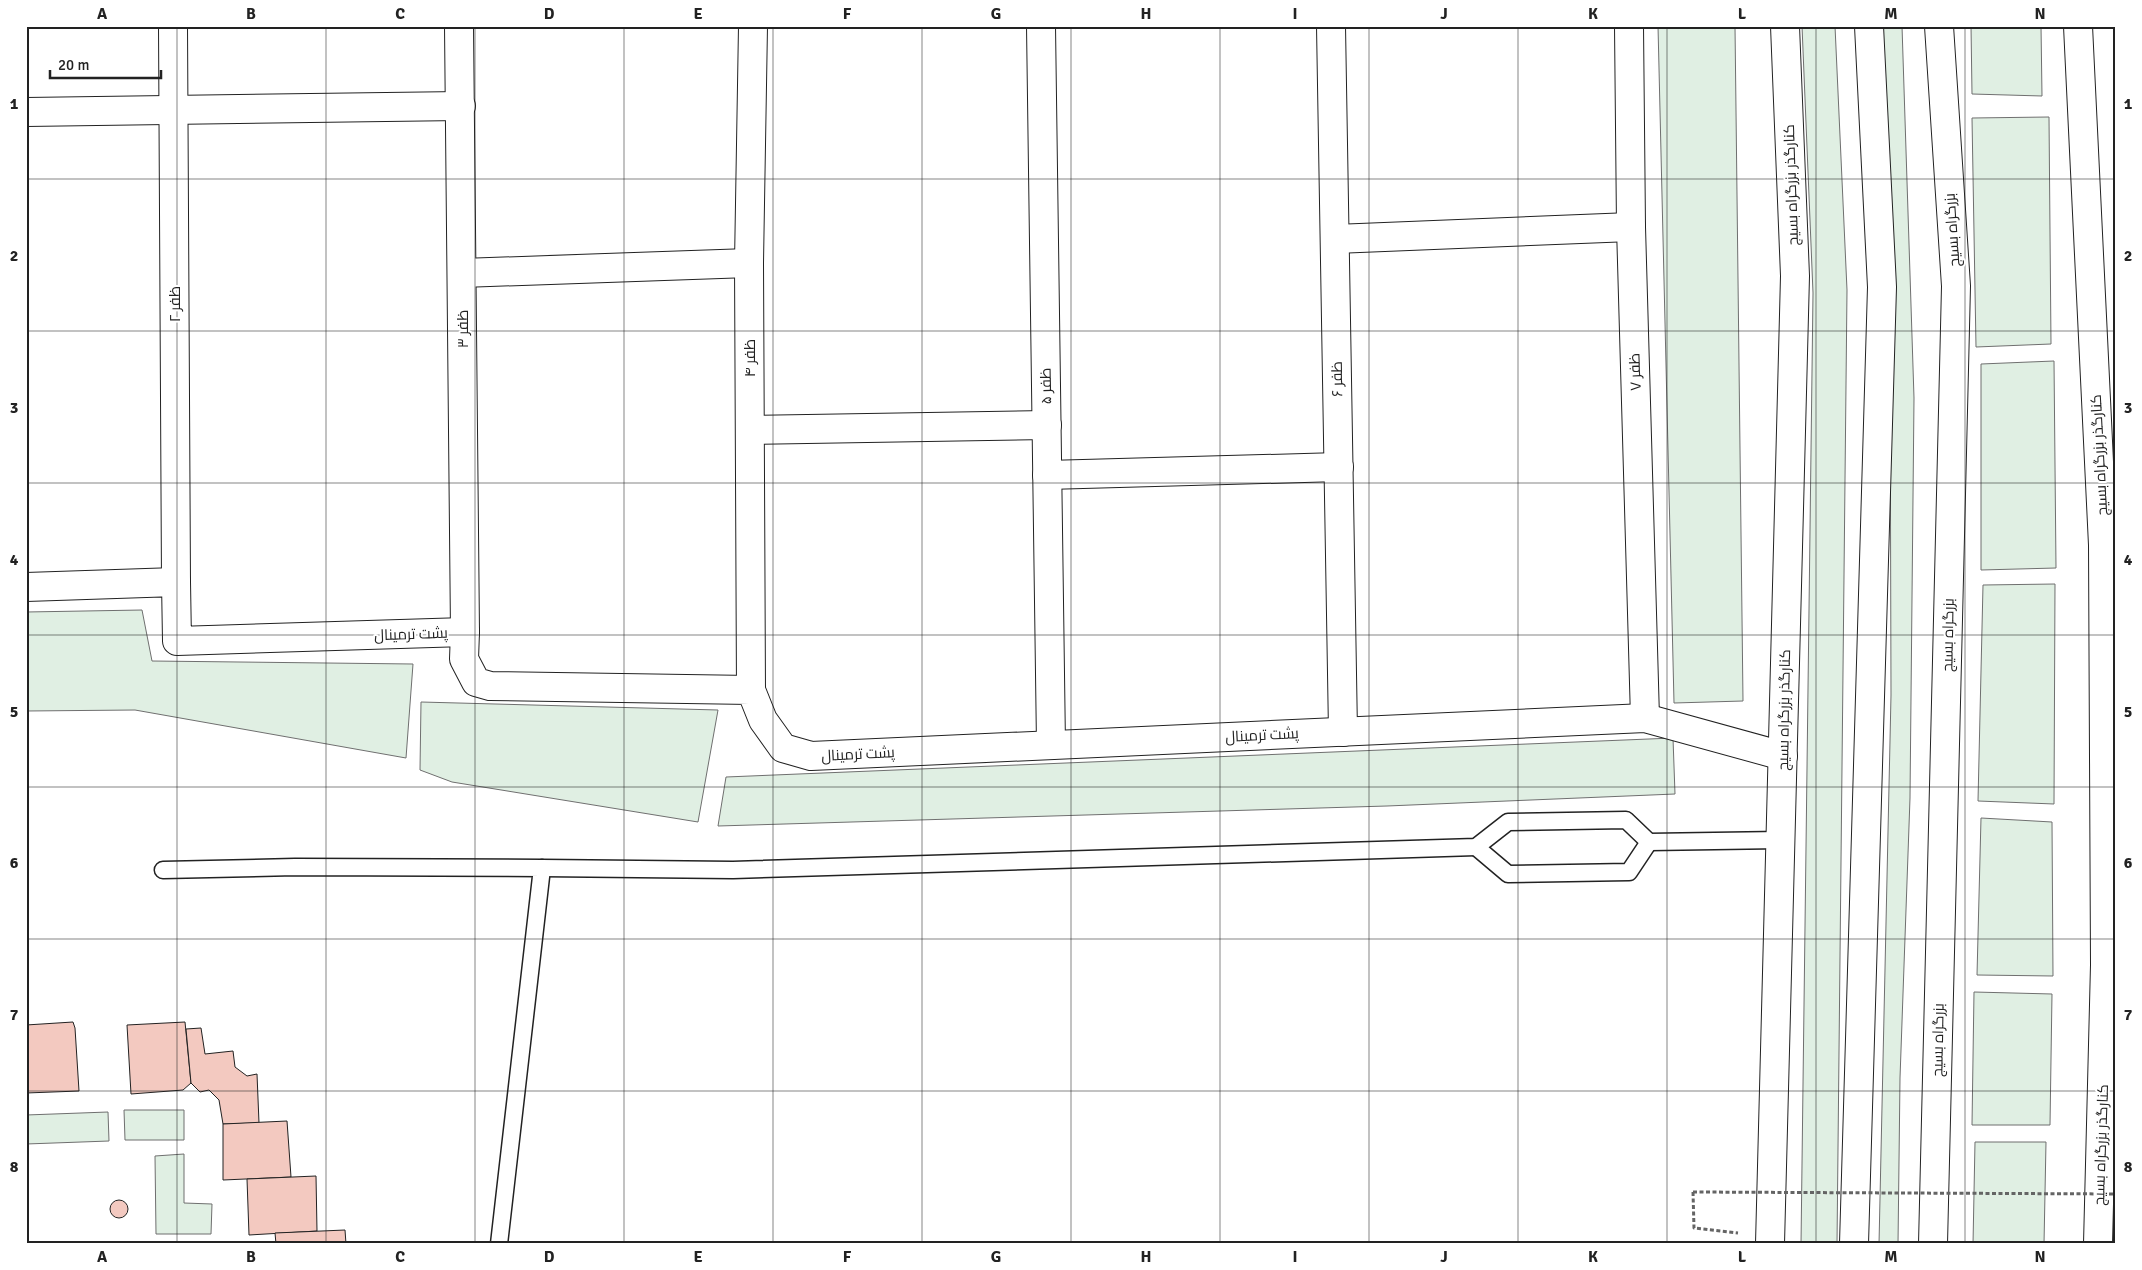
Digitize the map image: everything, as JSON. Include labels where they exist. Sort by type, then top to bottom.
[{"type":"main road","name":"ظفر ۲","points":[[173,26],[176,582]]},
{"type":"main road","name":"ظفر ۳","points":[[459,26],[465,632]]},
{"type":"main road","name":"ظفر ۴","points":[[751,690],[749,263],[753,26]]},
{"type":"main road","name":"ظفر ۵","points":[[1040,26],[1051,745]]},
{"type":"main road","name":"ظفر ۶","points":[[1331,26],[1343,732]]},
{"type":"main road","name":"ظفر ۷","points":[[1629,26],[1631,227],[1645,718]]},
{"type":"main road","name":"کنارگذر بزرگراه بسیج","points":[[1770,1240],[1795,276],[1785,26]]},
{"type":"main road","points":[[1854,1244],[1882,287],[1869,26]]},
{"type":"main road","name":"بزرگراه بسیج","points":[[1933,1244],[1956,286],[1939,26]]},
{"type":"main road","name":"کنارگذر بزرگراه بسیج","points":[[2078,26],[2109,542],[2111,965],[2098,1244]]},
{"type":"main road","points":[[26,112],[461,106]]},
{"type":"main road","points":[[1335,239],[1631,227]]},
{"type":"main road","points":[[462,273],[749,263]]},
{"type":"main road","points":[[750,430],[1047,424]]},
{"type":"main road","points":[[1047,475],[1339,466]]},
{"type":"main road","points":[[26,586],[176,582]]},
{"type":"main road","name":"پشت ترمینال","points":[[176,582],[176,641],[465,632],[464,659],[476,682],[490,686],[751,690],[763,720],[783,748],[811,756],[1645,718],[1782,756]]},
{"type":"lane","points":[[163,870],[295,867],[733,870],[1476,847],[1508,822],[1626,820],[1649,842],[1780,840]]},
{"type":"lane","points":[[1476,847],[1508,874],[1629,872],[1649,842]]},
{"type":"lane","points":[[499,1244],[542,868]]},
{"type":"path","points":[[1770,1240],[1694,1228],[1693,1192],[2116,1194]]},
{"type":"green space","points":[[1658,26],[1735,26],[1743,701],[1674,703]]},
{"type":"green space","points":[[1802,26],[1835,26],[1847,290],[1837,1244],[1801,1244],[1813,293]]},
{"type":"green space","points":[[1880,26],[1902,26],[1914,398],[1910,798],[1900,1078],[1898,1244],[1879,1244],[1891,695],[1890,336]]},
{"type":"green space","points":[[1971,26],[2041,26],[2042,96],[1972,94]]},
{"type":"green space","points":[[2049,117],[2051,344],[1976,347],[1972,118]]},
{"type":"green space","points":[[2054,361],[2056,568],[1981,570],[1981,364]]},
{"type":"green space","points":[[2055,584],[2054,804],[1978,801],[1983,585]]},
{"type":"green space","points":[[142,610],[152,661],[413,664],[406,758],[135,710],[26,711],[26,612]]},
{"type":"green space","points":[[421,702],[718,710],[698,822],[452,782],[420,770]]},
{"type":"green space","points":[[1673,738],[1675,794],[1387,806],[718,826],[726,777]]},
{"type":"green space","points":[[1981,818],[2052,822],[2053,976],[1977,975]]},
{"type":"green space","points":[[1974,992],[2052,994],[2050,1125],[1972,1125]]},
{"type":"green space","points":[[124,1110],[184,1110],[184,1140],[125,1140]]},
{"type":"green space","points":[[108,1112],[109,1141],[26,1144],[26,1115]]},
{"type":"green space","points":[[1975,1142],[2046,1142],[2044,1244],[1973,1244]]},
{"type":"green space","points":[[184,1154],[184,1203],[212,1204],[211,1234],[156,1234],[155,1156]]},
{"type":"building","points":[[73,1022],[79,1091],[26,1093],[26,1025]]},
{"type":"building","points":[[185,1022],[191,1083],[183,1090],[131,1094],[127,1025]]},
{"type":"building","points":[[201,1028],[205,1054],[233,1051],[235,1067],[247,1076],[257,1074],[259,1123],[223,1124],[219,1100],[209,1090],[200,1092],[191,1083],[186,1029]]},
{"type":"building","points":[[287,1121],[291,1177],[223,1180],[223,1124]]},
{"type":"building","points":[[316,1176],[317,1231],[249,1235],[247,1179]]},
{"type":"building","points":[[119,1200],[125,1203],[128,1209],[125,1215],[119,1218],[113,1215],[110,1209],[113,1203]]},
{"type":"building","points":[[345,1230],[346,1244],[276,1244],[275,1233]]}]
